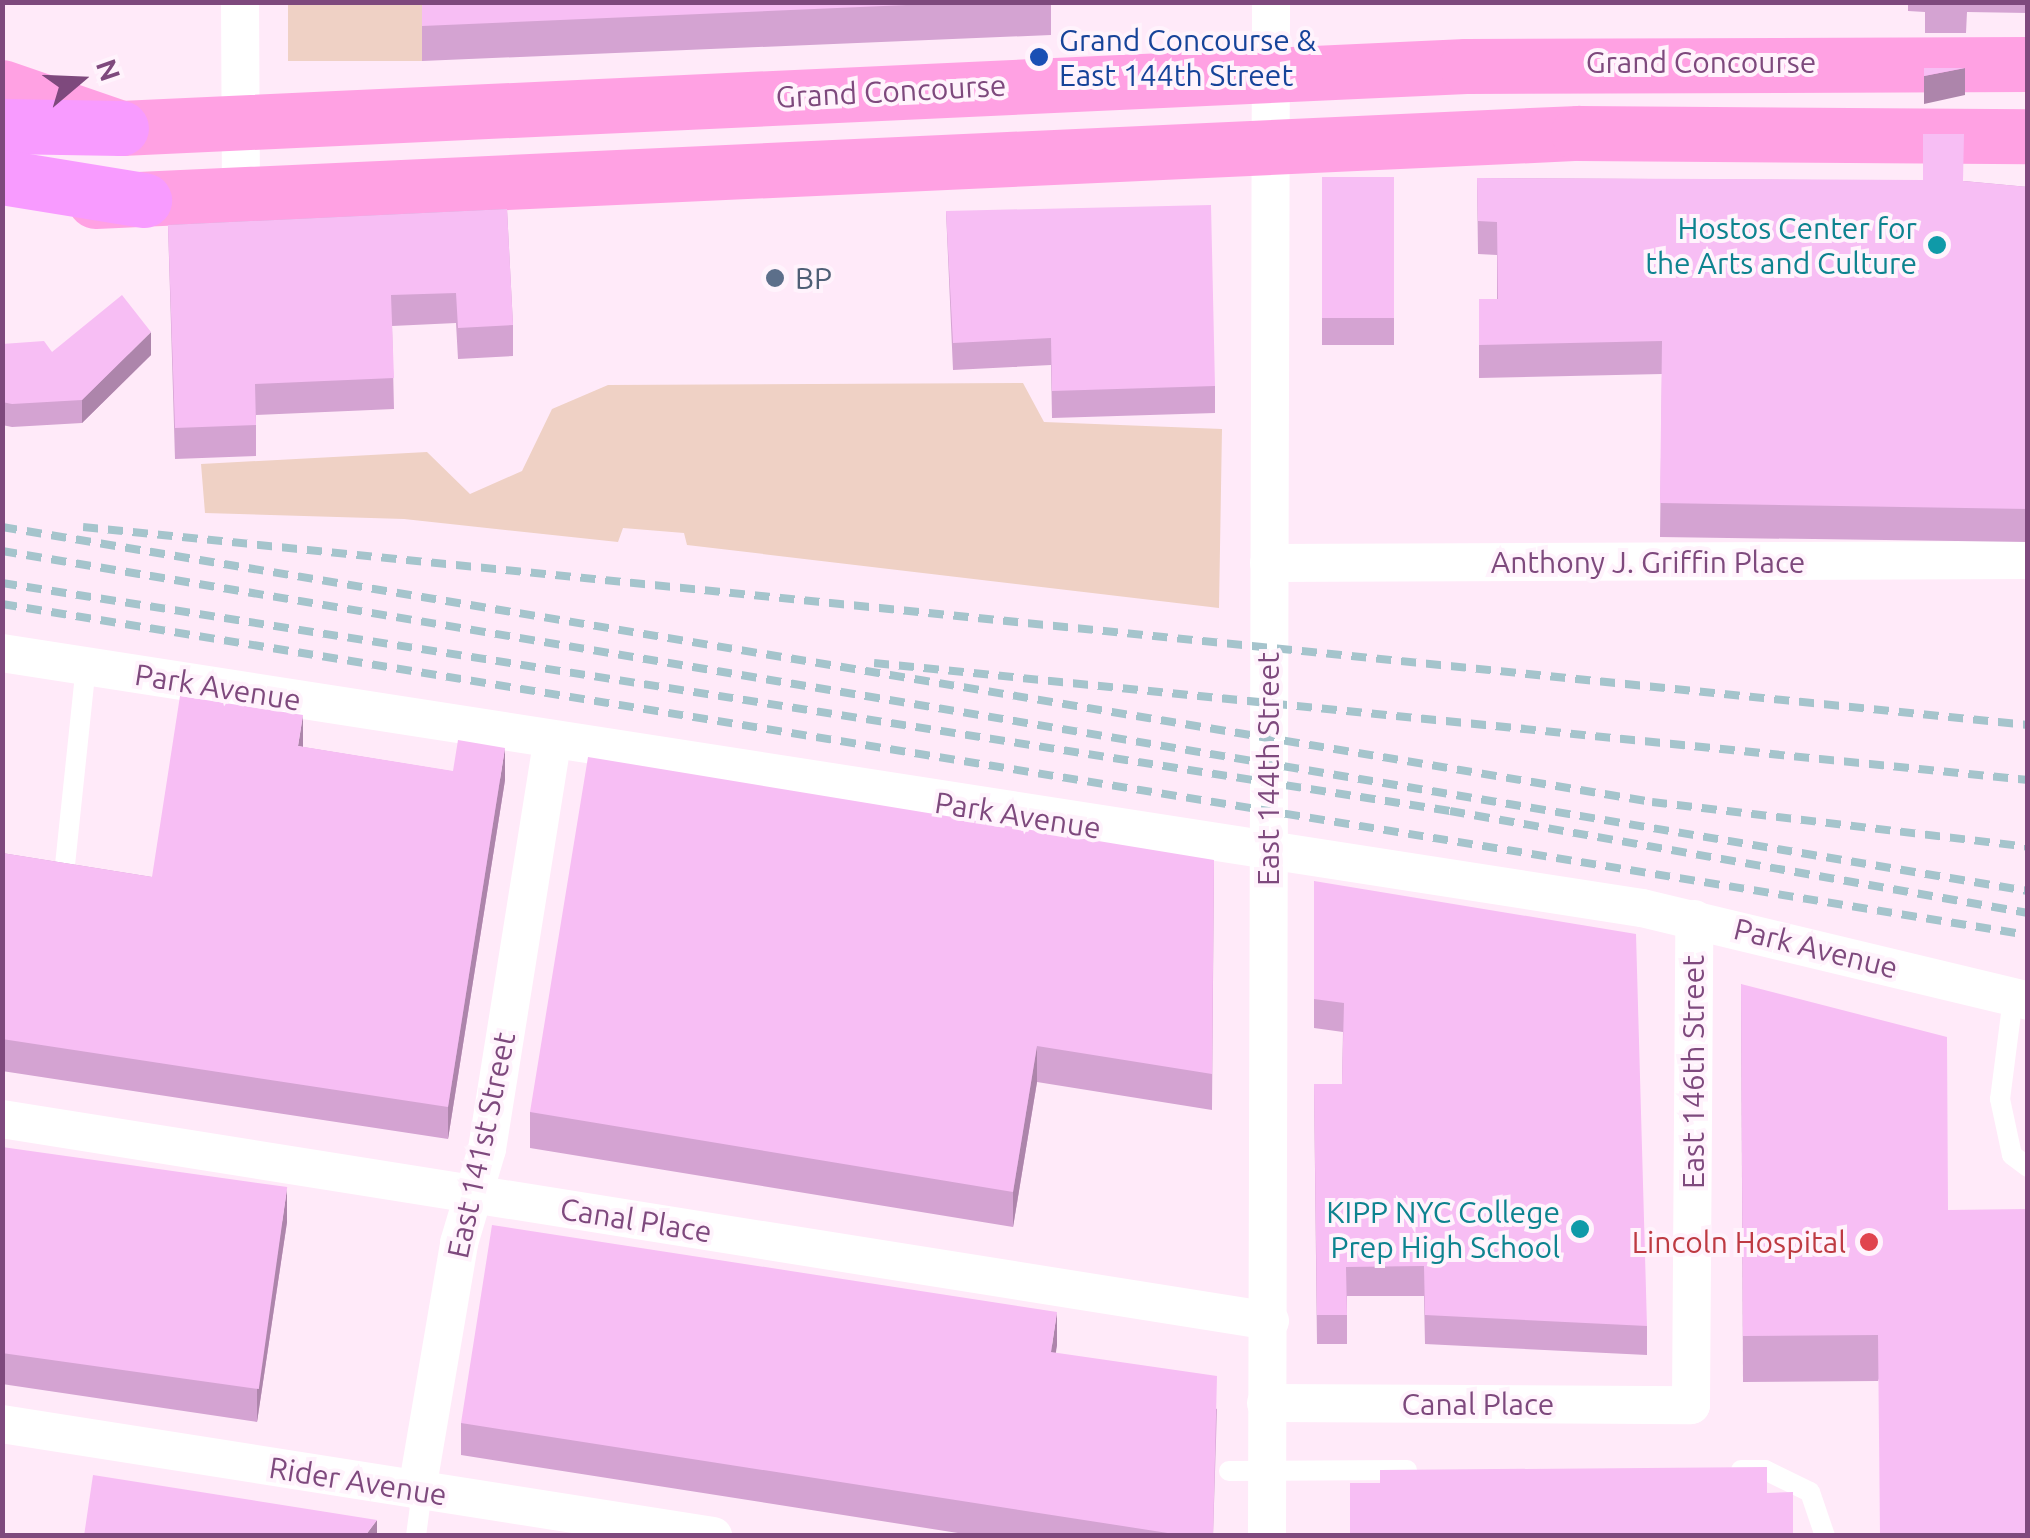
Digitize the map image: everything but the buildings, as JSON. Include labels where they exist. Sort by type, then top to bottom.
[{"type":"highway","points":[[2,126],[121,128]]},
{"type":"highway","points":[[2,176],[144,200]]},
{"type":"main road","name":"Grand Concourse","points":[[2,88],[121,128],[1271,74],[1731,61],[2028,64]]},
{"type":"main road","points":[[2,202],[144,200],[1636,132],[2028,136]]},
{"type":"street","points":[[240,2],[241,195]]},
{"type":"street","name":"East 144th Street","points":[[1266,1536],[1248,1471],[1266,1403],[1270,1320],[1271,2]]},
{"type":"street","name":"Anthony J. Griffin Place","points":[[1268,568],[2028,560]]},
{"type":"street","name":"Park Avenue","points":[[2,653],[552,741],[1268,839],[1694,919],[2020,999]]},
{"type":"street","name":"East 141st Street","points":[[420,1491],[470,1194],[487,1149],[552,741]]},
{"type":"street","name":"East 146th Street","points":[[1691,1404],[1694,919]]},
{"type":"street","name":"Canal Place","points":[[2,1120],[1270,1320]]},
{"type":"street","name":"Canal Place","points":[[1266,1403],[1691,1404]]},
{"type":"street","name":"Rider Avenue","points":[[2,1424],[714,1536]]},
{"type":"lane","points":[[64,864],[86,666]]},
{"type":"lane","points":[[2020,999],[2000,1099],[2012,1155],[2028,1166]]},
{"type":"lane","points":[[1248,1471],[1433,1470]]},
{"type":"lane","points":[[1706,1470],[1765,1470],[1810,1492],[1825,1536]]},
{"type":"lane","points":[[416,1536],[420,1491]]},
{"type":"shaded area","points":[[288,3],[422,3],[422,61],[288,61]]},
{"type":"shaded area","points":[[1023,383],[1044,422],[1222,429],[1219,608],[687,545],[684,533],[623,528],[618,542],[404,519],[205,513],[201,464],[427,452],[470,494],[522,471],[552,409],[608,385]]},
{"type":"railway","points":[[2,527],[1652,802],[2028,847]]},
{"type":"railway","points":[[83,527],[2028,725]]},
{"type":"railway","points":[[2,551],[2028,891]]},
{"type":"railway","points":[[2,583],[1450,811],[2028,913]]},
{"type":"railway","points":[[2,604],[2028,935]]},
{"type":"railway","points":[[874,663],[2028,780]]},
{"type":"place","name":"Grand Concourse & East 144th Street","points":[[1039,57]]},
{"type":"place","name":"Hostos Center for the Arts and Culture","points":[[1937,245]]},
{"type":"place","name":"BP","points":[[775,278]]},
{"type":"place","name":"KIPP NYC College Prep High School","points":[[1580,1229]]},
{"type":"place","name":"Lincoln Hospital","points":[[1869,1242]]}]
